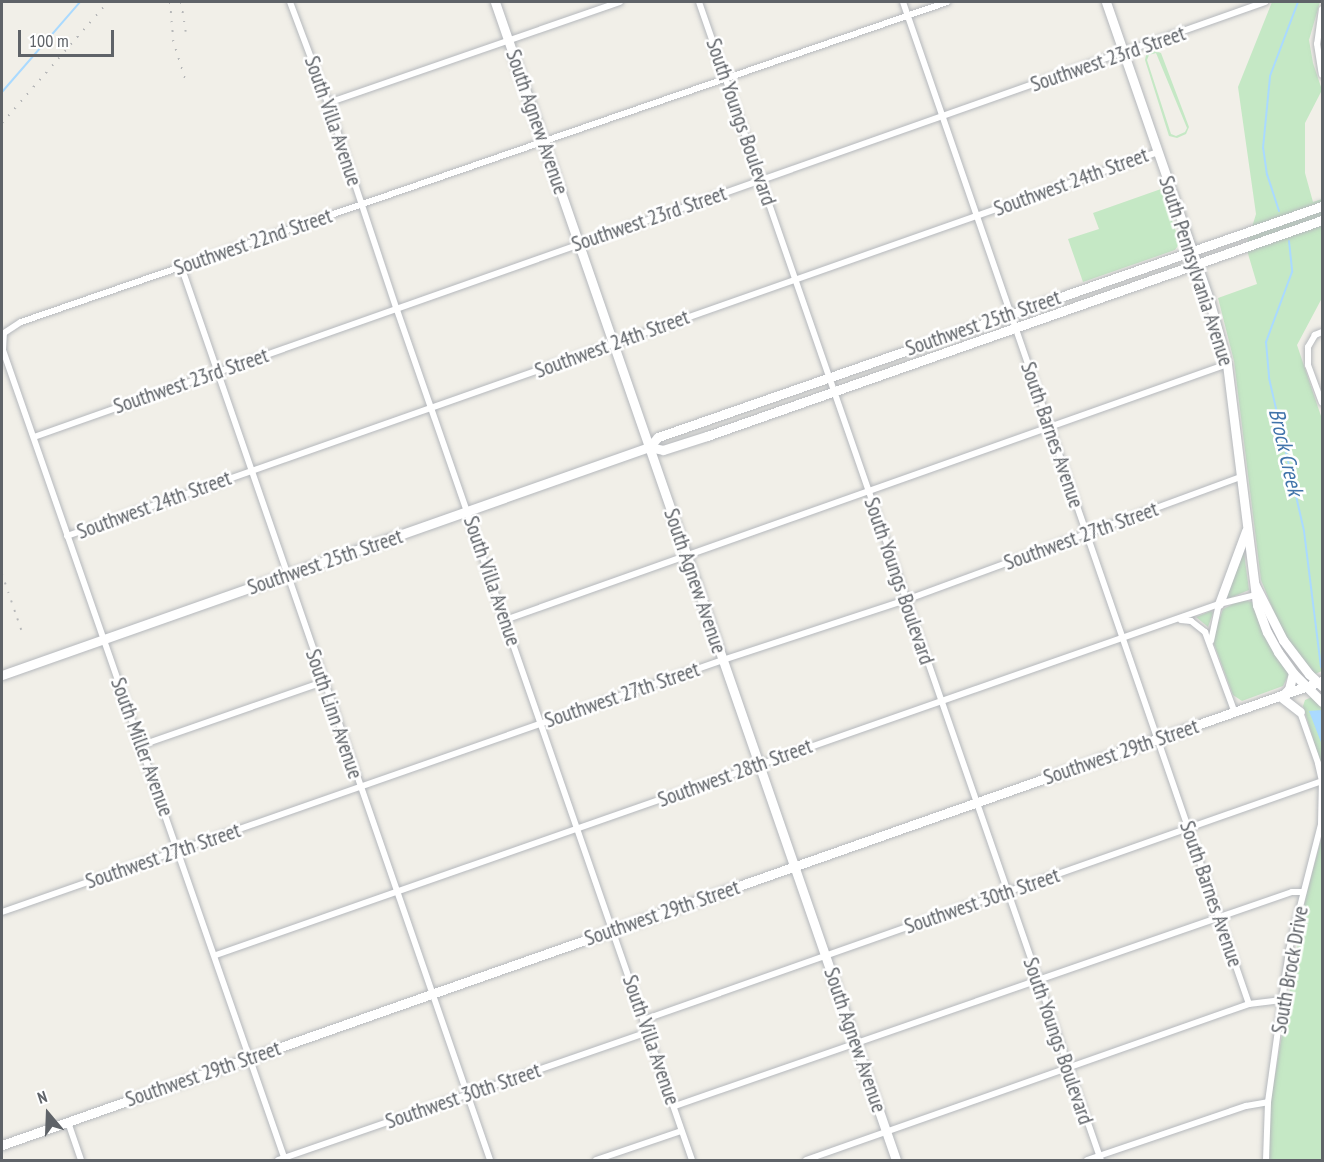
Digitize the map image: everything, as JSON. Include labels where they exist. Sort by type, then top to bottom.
[{"type":"main road","name":"South Agnew Avenue","points":[[495,2],[897,1161]]},
{"type":"main road","name":"South Pennsylvania Avenue","points":[[1106,2],[1192,252],[1227,364],[1255,585],[1254,596],[1266,632],[1305,688],[1323,702]]},
{"type":"main road","name":"Southwest 25th Street","points":[[2,675],[649,447],[658,436],[1322,206]]},
{"type":"main road","name":"Southwest 25th Street","points":[[649,447],[663,450],[1323,220]]},
{"type":"main road","points":[[1219,604],[1247,529]]},
{"type":"main road","name":"South Pennsylvania Avenue","points":[[1255,585],[1283,640],[1321,684]]},
{"type":"main road","points":[[1293,673],[1289,688],[1281,696],[1300,712],[1305,688]]},
{"type":"main road","name":"Southwest 29th Street","points":[[2,1145],[1281,696],[1321,684]]},
{"type":"street","name":"South Villa Avenue","points":[[290,2],[328,103],[431,409],[469,511],[692,1161]]},
{"type":"street","points":[[328,103],[508,38],[620,2]]},
{"type":"street","name":"South Youngs Boulevard","points":[[699,2],[1037,982],[1100,1158]]},
{"type":"street","name":"South Barnes Avenue","points":[[903,2],[1157,740],[1221,916],[1249,1004]]},
{"type":"street","name":"Southwest 22nd Street","points":[[4,333],[21,322],[363,206],[543,141],[726,80],[947,2]]},
{"type":"street","name":"Southwest 23rd Street","points":[[34,437],[1265,2]]},
{"type":"street","points":[[1323,9],[1317,35],[1317,50],[1323,75]]},
{"type":"street","name":"Southwest 24th Street","points":[[67,536],[1158,152]]},
{"type":"street","name":"South Linn Avenue","points":[[182,266],[395,892],[490,1161]]},
{"type":"street","points":[[1323,332],[1310,340],[1308,364],[1323,403]]},
{"type":"street","name":"South Miller Avenue","points":[[4,333],[3,350],[216,955],[283,1160]]},
{"type":"street","points":[[505,620],[1051,429],[1227,364]]},
{"type":"street","name":"Southwest 27th Street","points":[[2,912],[723,660],[906,600],[1241,477]]},
{"type":"street","name":"Southwest 28th Street","points":[[216,955],[1219,604],[1254,596]]},
{"type":"street","points":[[1211,643],[1219,604]]},
{"type":"street","points":[[1177,619],[1191,621],[1205,632],[1211,643],[1235,713]]},
{"type":"street","points":[[142,745],[323,682]]},
{"type":"street","name":"South Brock Drive","points":[[1266,1161],[1268,1102],[1284,1000],[1289,950],[1321,824],[1322,781],[1300,712]]},
{"type":"street","name":"Southwest 30th Street","points":[[643,1020],[1322,781]]},
{"type":"street","points":[[675,1106],[1037,982],[1221,916],[1292,892],[1303,892]]},
{"type":"street","points":[[806,1161],[1249,1004],[1284,1000]]},
{"type":"street","name":"Southwest 30th Street","points":[[283,1160],[647,1032]]},
{"type":"street","points":[[1087,1161],[1246,1106],[1268,1102]]},
{"type":"street","points":[[68,1122],[81,1161]]},
{"type":"street","points":[[596,1161],[681,1131]]},
{"type":"green space","points":[[1272,2],[1320,2],[1309,40],[1313,63],[1322,90],[1305,123],[1305,173],[1313,202],[1322,199],[1322,298],[1297,345],[1322,419],[1322,671],[1315,674],[1282,632],[1261,580],[1234,361],[1218,298],[1257,284],[1246,247],[1256,214],[1238,87]]},
{"type":"green space","points":[[1155,51],[1161,53],[1189,127],[1186,134],[1177,138],[1169,136],[1145,60],[1146,55]],"holes":[[[1156,53],[1187,128],[1185,132],[1176,136],[1171,134],[1147,60],[1149,55]]]},
{"type":"green space","points":[[1161,189],[1180,243],[1175,250],[1083,282],[1068,239],[1099,229],[1093,213]]},
{"type":"green space","points":[[1243,546],[1249,590],[1223,601]]},
{"type":"green space","points":[[1241,600],[1253,602],[1289,674],[1283,686],[1242,701],[1233,695],[1214,644],[1214,634],[1223,609]]},
{"type":"green space","points":[[1211,611],[1213,613],[1208,627],[1196,617]]},
{"type":"green space","points":[[1312,697],[1322,708],[1322,768],[1303,706],[1305,700]]},
{"type":"green space","points":[[1322,836],[1322,1160],[1270,1160],[1267,1122],[1306,896]]},
{"type":"water","points":[[1322,710],[1322,745],[1309,711]]},
{"type":"waterway","points":[[2,92],[80,2]]},
{"type":"waterway","name":"Brock Creek","points":[[1279,211],[1267,175],[1263,148],[1270,76],[1298,2]]},
{"type":"waterway","name":"Brock Creek","points":[[1289,241],[1292,272],[1266,342],[1269,378],[1304,531],[1321,667]]},
{"type":"railway","points":[[2,123],[108,2]]},
{"type":"railway","points":[[170,2],[173,40],[186,82]]},
{"type":"railway","points":[[181,2],[186,32]]},
{"type":"railway","points":[[2,574],[23,635]]}]
